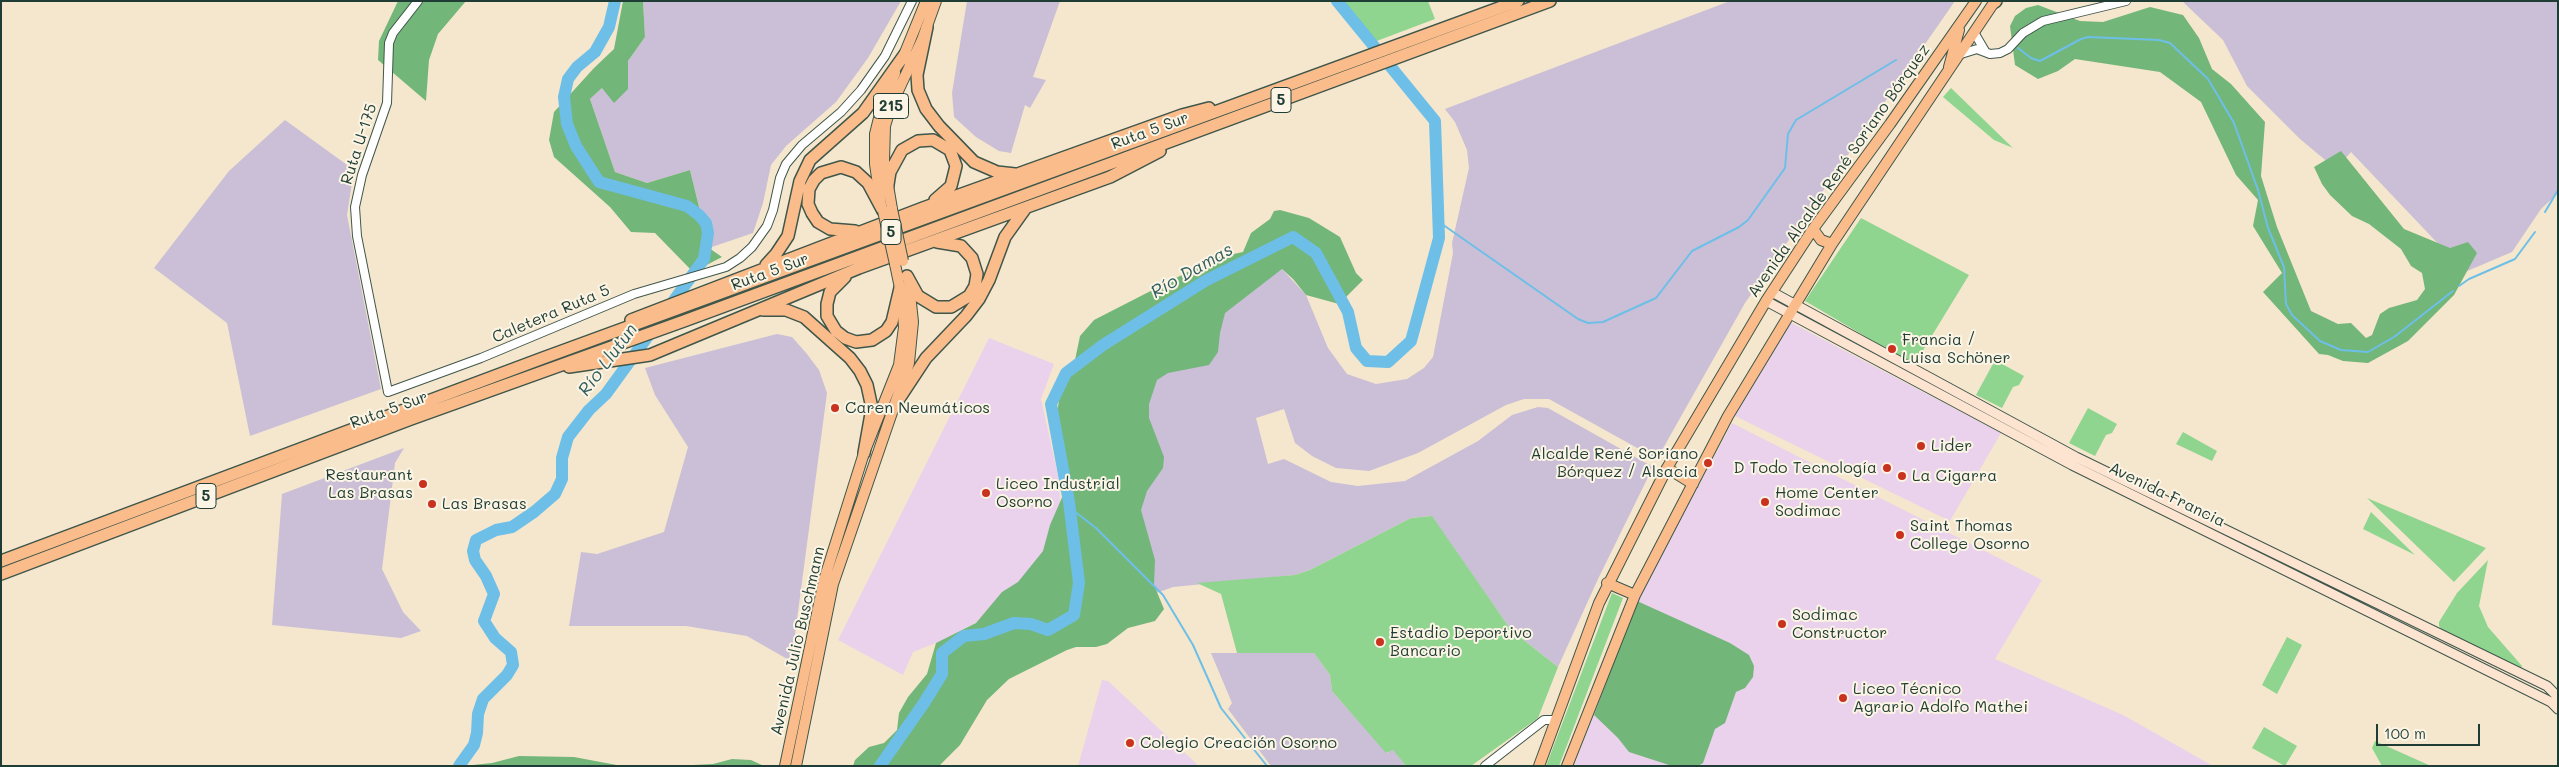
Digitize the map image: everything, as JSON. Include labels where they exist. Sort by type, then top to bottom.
[{"type":"highway","name":"Ruta 5 Sur","points":[[1,574],[411,419],[550,370],[1356,73],[1424,41],[1518,1]]},
{"type":"highway","name":"Ruta 5 Sur","points":[[1,560],[543,358],[877,238],[1353,61],[1424,41],[1550,1]]},
{"type":"highway","points":[[927,27],[917,75],[918,90],[926,109],[974,162],[997,172],[1021,173]]},
{"type":"highway","points":[[758,270],[776,254],[788,236],[800,180],[810,160],[863,113],[905,54]]},
{"type":"highway","points":[[543,358],[612,327],[866,229],[1182,114],[1238,103]]},
{"type":"highway","points":[[550,370],[643,357],[703,334],[742,315],[859,268],[1110,177],[1207,128]]},
{"type":"highway","points":[[887,191],[890,172],[902,150],[918,141],[938,142],[947,147],[954,157],[955,177],[948,190],[924,208]]},
{"type":"highway","points":[[866,229],[837,231],[818,222],[812,213],[808,199],[811,184],[817,175],[835,167],[846,168],[856,172],[868,183],[887,210]]},
{"type":"highway","points":[[895,405],[926,358],[966,316],[979,299],[989,280],[1005,237],[1027,207]]},
{"type":"highway","points":[[907,276],[918,296],[936,307],[956,305],[972,291],[976,269],[972,258],[965,249],[950,243],[925,244]]},
{"type":"highway","points":[[859,268],[837,284],[828,298],[826,310],[829,321],[836,331],[845,338],[867,342],[882,335],[892,322],[900,288]]},
{"type":"highway","points":[[742,315],[772,309],[793,312],[808,320],[855,364],[867,385],[871,400],[871,416],[864,453]]},
{"type":"main road","name":"215","points":[[887,210],[875,164],[875,134],[882,102],[905,54],[926,1]]},
{"type":"main road","name":"215","points":[[887,210],[884,145],[887,117],[895,95],[927,27],[936,1]]},
{"type":"main road","name":"Avenida Alcalde René Soriano Bórquez","points":[[1539,766],[1607,584],[1667,468],[1769,296],[1813,229],[1976,1]]},
{"type":"main road","name":"Avenida Alcalde René Soriano Bórquez","points":[[1567,766],[1636,595],[1728,416],[1832,244],[1975,34],[1995,1]]},
{"type":"main road","points":[[1946,77],[1961,23]]},
{"type":"main road","points":[[887,210],[899,262]]},
{"type":"main road","points":[[1813,229],[1820,240],[1832,244]]},
{"type":"main road","name":"Avenida Julio Buschmann","points":[[797,763],[833,584],[909,363],[913,309],[907,276],[899,262]]},
{"type":"main road","name":"Avenida Julio Buschmann","points":[[786,762],[824,580],[864,453],[891,390],[899,365],[904,327],[899,262]]},
{"type":"main road","name":"Avenida Francia","points":[[1769,296],[2072,465],[2494,673],[2551,702],[2558,709]]},
{"type":"main road","name":"Avenida Francia","points":[[1792,309],[2076,457],[2547,686],[2558,697]]},
{"type":"main road","points":[[1667,468],[1693,484]]},
{"type":"main road","points":[[1607,584],[1636,595]]},
{"type":"main road","points":[[2494,673],[2498,662]]},
{"type":"street","name":"Ruta U-175","points":[[388,392],[357,236],[355,207],[360,180],[387,104],[389,82],[387,54],[389,42],[393,33],[418,1]]},
{"type":"street","name":"Caletera Ruta 5","points":[[388,392],[481,358],[634,294],[726,267],[746,253],[763,234],[770,218],[777,186],[786,164],[802,145],[841,112],[866,84],[899,31],[912,1]]},
{"type":"street","points":[[1961,54],[1977,50],[1995,54],[2004,51],[2024,33],[2053,18],[2126,1]]},
{"type":"street","points":[[1975,34],[1985,51]]},
{"type":"street","points":[[1485,766],[1544,720],[1556,720]]},
{"type":"shaded area","points":[[643,1],[901,1],[868,58],[836,102],[786,146],[771,165],[763,203],[753,233],[709,248],[690,170],[647,183],[615,172],[590,99],[602,88],[628,89],[628,61],[645,37]]},
{"type":"shaded area","points":[[967,1],[1060,1],[1033,77],[1046,80],[1030,108],[1025,105],[1011,153],[999,151],[976,137],[954,117],[952,93]]},
{"type":"shaded area","points":[[1730,1],[1955,1],[1745,303],[1657,459],[1549,399],[1524,399],[1506,405],[1418,453],[1369,471],[1336,468],[1312,456],[1295,443],[1284,409],[1256,418],[1268,464],[1284,459],[1331,482],[1358,486],[1405,481],[1478,441],[1512,415],[1538,407],[1548,408],[1653,467],[1598,579],[1558,667],[1511,630],[1431,516],[1411,518],[1310,570],[1295,575],[1173,587],[1093,616],[1076,391],[1282,269],[1306,295],[1328,348],[1347,374],[1376,384],[1407,379],[1424,368],[1433,357],[1453,253],[1452,243],[1469,168],[1467,150],[1455,122],[1445,109]]},
{"type":"shaded area","points":[[2182,1],[2558,1],[2558,193],[2541,209],[2512,252],[2465,272],[2351,152],[2336,169],[2300,139],[2247,86],[2223,40]]},
{"type":"shaded area","points":[[285,120],[354,170],[347,215],[381,389],[250,436],[227,323],[154,268],[229,171]]},
{"type":"shaded area","points":[[1790,322],[2001,433],[1950,521],[1735,416]]},
{"type":"shaded area","points":[[777,334],[792,337],[807,354],[819,370],[827,393],[794,642],[789,660],[747,636],[686,626],[569,626],[581,552],[597,554],[664,532],[688,447],[655,395],[645,368]]},
{"type":"shaded area","name":"Liceo Industrial Osorno","points":[[989,338],[1054,364],[1041,399],[1058,476],[1061,510],[1044,561],[1000,610],[941,641],[913,652],[903,675],[838,640]]},
{"type":"shaded area","points":[[1732,423],[2042,580],[1995,659],[2123,715],[2213,766],[1574,766],[1637,601]]},
{"type":"shaded area","points":[[404,448],[395,463],[382,569],[403,612],[421,631],[401,638],[272,625],[282,494]]},
{"type":"shaded area","points":[[1211,653],[1314,653],[1330,675],[1332,691],[1387,753],[1393,749],[1406,766],[1271,766],[1228,709],[1232,703]]},
{"type":"shaded area","name":"Colegio Creación Osorno","points":[[1102,680],[1108,681],[1199,766],[1078,766]]},
{"type":"green space","points":[[398,1],[466,1],[438,34],[429,60],[426,101],[378,60],[379,41]]},
{"type":"green space","points":[[623,1],[643,1],[645,37],[628,61],[628,89],[614,103],[602,88],[590,99],[615,172],[647,183],[690,170],[709,248],[722,257],[693,272],[655,233],[631,232],[610,207],[554,157],[549,140],[554,112],[614,49]]},
{"type":"green space","points":[[1343,1],[1428,1],[1435,19],[1374,42]]},
{"type":"green space","points":[[2038,5],[2080,21],[2103,22],[2150,7],[2183,15],[2199,38],[2212,69],[2231,84],[2265,122],[2261,176],[2277,227],[2311,311],[2338,324],[2351,323],[2366,338],[2372,335],[2380,314],[2389,308],[2417,300],[2425,289],[2422,273],[2411,266],[2401,249],[2369,224],[2352,216],[2330,195],[2322,184],[2314,167],[2341,151],[2404,229],[2450,248],[2468,242],[2477,253],[2454,295],[2408,341],[2368,363],[2343,361],[2328,355],[2319,354],[2263,292],[2282,273],[2253,226],[2258,200],[2236,175],[2201,102],[2160,72],[2075,59],[2058,71],[2038,79],[2015,65],[2010,26],[2015,16],[2026,8]]},
{"type":"green space","points":[[1951,88],[2013,148],[1994,140],[1943,97]]},
{"type":"green space","points":[[1280,210],[1309,218],[1340,237],[1356,273],[1363,280],[1339,304],[1306,295],[1282,269],[1225,313],[1218,352],[1209,365],[1168,373],[1157,380],[1149,404],[1149,418],[1164,457],[1163,468],[1147,491],[1141,510],[1155,560],[1154,585],[1164,609],[1155,621],[1128,628],[1107,644],[1096,647],[1076,647],[1067,650],[1009,679],[987,700],[960,745],[939,766],[853,766],[855,760],[869,747],[884,743],[897,730],[899,713],[908,697],[927,674],[936,643],[976,623],[1002,592],[1018,582],[1043,551],[1050,525],[1067,486],[1056,435],[1056,421],[1061,386],[1075,360],[1080,336],[1094,320],[1215,258],[1243,252],[1251,233],[1270,219],[1274,211]]},
{"type":"green space","points":[[1861,218],[1969,275],[1914,365],[1805,301]]},
{"type":"green space","points":[[1995,360],[2024,376],[2019,385],[2013,387],[2002,408],[1976,395]]},
{"type":"green space","points":[[2088,408],[2117,424],[2112,433],[2106,435],[2095,456],[2069,443]]},
{"type":"green space","points":[[2183,432],[2217,451],[2212,461],[2176,444]]},
{"type":"green space","points":[[2367,498],[2486,548],[2454,582]]},
{"type":"green space","points":[[2371,512],[2415,555],[2363,529]]},
{"type":"green space","name":"Estadio Deportivo Bancario","points":[[1432,516],[1511,630],[1558,667],[1538,718],[1471,766],[1406,766],[1393,750],[1386,753],[1332,691],[1330,675],[1314,653],[1237,653],[1221,594],[1197,583],[1295,575],[1310,570],[1411,518]]},
{"type":"green space","points":[[2488,560],[2479,606],[2488,627],[2522,666],[2521,669],[2442,630],[2439,626],[2439,622],[2457,593]]},
{"type":"green space","points":[[1612,593],[1623,598],[1559,766],[1546,766]]},
{"type":"green space","points":[[1637,601],[1730,643],[1749,655],[1754,666],[1753,677],[1745,688],[1736,692],[1725,723],[1715,729],[1703,763],[1698,766],[1672,766],[1629,752],[1618,738],[1594,715]]},
{"type":"green space","points":[[2287,637],[2302,645],[2277,694],[2262,685]]},
{"type":"green space","points":[[2264,727],[2297,746],[2285,766],[2252,748]]},
{"type":"green space","points":[[2375,741],[2431,766],[2382,766],[2372,748]]},
{"type":"green space","points":[[519,756],[574,757],[622,766],[463,766],[492,763]]},
{"type":"green space","points":[[732,759],[751,760],[764,766],[673,766],[713,764]]},
{"type":"waterway","name":"Río Llutun","points":[[459,766],[474,745],[478,714],[483,699],[507,675],[513,665],[511,652],[495,638],[484,621],[494,594],[486,576],[475,560],[473,551],[476,540],[496,530],[512,527],[555,494],[562,479],[562,458],[568,437],[589,410],[606,394],[704,259],[708,233],[706,223],[699,215],[687,206],[599,182],[576,146],[567,124],[564,97],[568,79],[577,67],[595,52],[609,27],[615,1]]},
{"type":"waterway","name":"Río Damas","points":[[880,766],[942,674],[942,653],[964,636],[984,634],[1014,623],[1031,624],[1048,630],[1074,615],[1079,583],[1069,502],[1051,404],[1066,373],[1103,345],[1205,281],[1293,237],[1316,253],[1348,312],[1356,348],[1367,361],[1388,362],[1411,341],[1439,238],[1435,121],[1337,1]]},
{"type":"waterway","points":[[2018,48],[2031,58],[2040,61],[2088,37],[2159,40],[2170,43],[2208,79],[2234,123],[2258,190],[2268,228],[2284,267],[2286,304],[2292,315],[2320,341],[2341,350],[2368,352],[2394,337],[2453,291]]},
{"type":"waterway","points":[[1439,222],[1578,319],[1588,323],[1603,322],[1656,298],[1692,251],[1739,227],[1748,220],[1785,168],[1788,134],[1796,120],[1896,60]]},
{"type":"waterway","points":[[2545,212],[2558,190]]},
{"type":"waterway","points":[[2459,286],[2469,279],[2515,259],[2535,232]]},
{"type":"waterway","points":[[1070,508],[1096,528],[1163,595],[1193,645],[1221,708],[1267,766]]},
{"type":"place","name":"Francia / Luisa Schöner","points":[[1892,349]]},
{"type":"place","name":"Caren Neumáticos","points":[[835,408]]},
{"type":"place","name":"Lider","points":[[1921,446]]},
{"type":"place","name":"Alcalde René Soriano Bórquez / Alsacia","points":[[1708,463]]},
{"type":"place","name":"D Todo Tecnología","points":[[1887,468]]},
{"type":"place","name":"La Cigarra","points":[[1902,476]]},
{"type":"place","name":"Restaurant Las Brasas","points":[[423,484]]},
{"type":"place","name":"Liceo Industrial Osorno","points":[[986,493]]},
{"type":"place","name":"Home Center Sodimac","points":[[1765,502]]},
{"type":"place","name":"Las Brasas","points":[[432,504]]},
{"type":"place","name":"Saint Thomas College Osorno","points":[[1900,535]]},
{"type":"place","name":"Sodimac Constructor","points":[[1782,624]]},
{"type":"place","name":"Estadio Deportivo Bancario","points":[[1380,642]]},
{"type":"place","name":"Liceo Técnico Agrario Adolfo Mathei","points":[[1843,698]]},
{"type":"place","name":"Colegio Creación Osorno","points":[[1130,743]]}]
